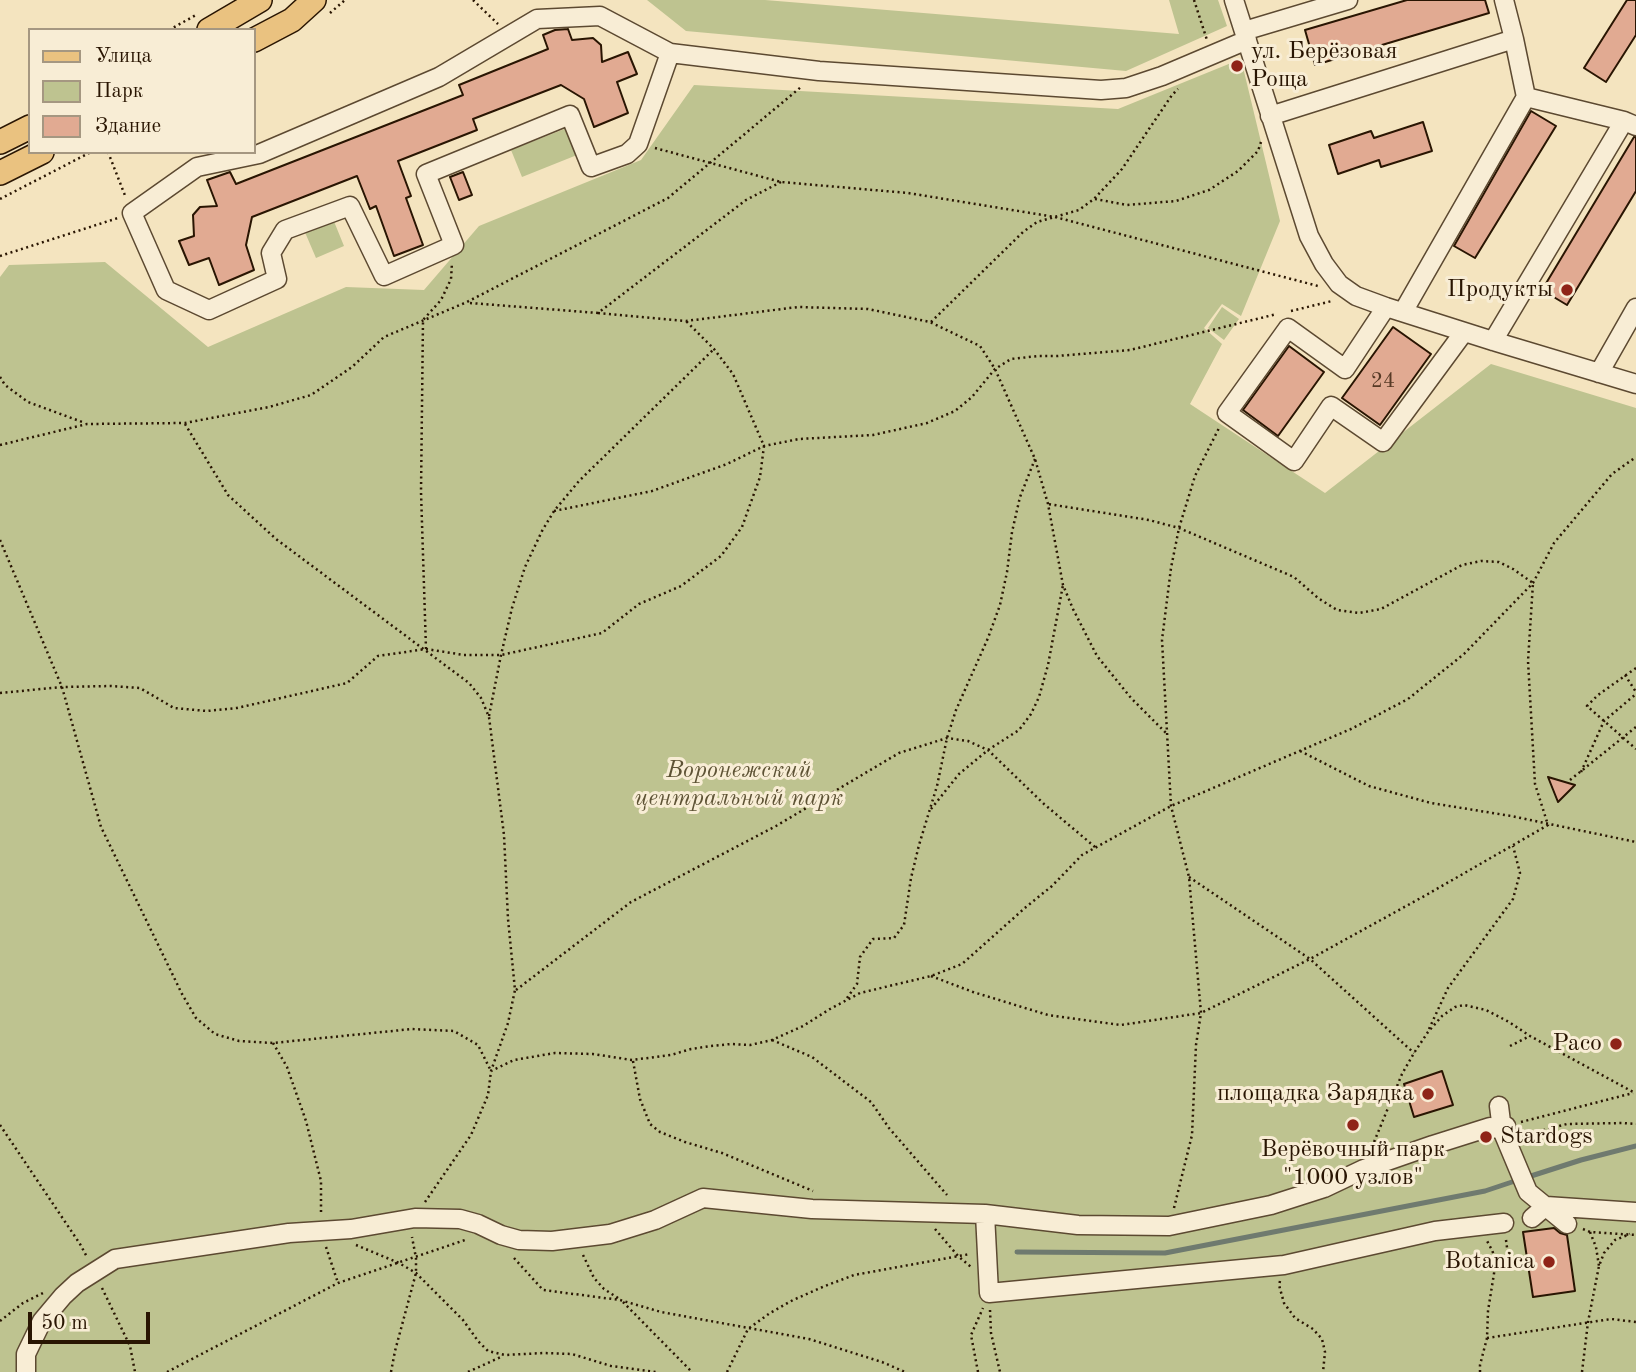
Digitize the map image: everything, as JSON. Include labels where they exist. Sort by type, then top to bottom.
[{"type":"main road","points":[[212,28],[260,0]]},
{"type":"main road","points":[[256,39],[292,20],[314,0]]},
{"type":"main road","points":[[0,142],[28,128]]},
{"type":"main road","points":[[0,173],[37,154]]},
{"type":"street","points":[[1234,0],[1309,236],[1324,264],[1339,284],[1356,296],[1636,384]]},
{"type":"street","points":[[256,154],[439,76],[537,19],[600,16],[670,53],[819,71],[1101,90],[1126,89],[1211,55],[1245,36],[1348,0]]},
{"type":"street","points":[[1464,332],[1383,442],[1331,406],[1294,461],[1227,413],[1288,328],[1345,369],[1395,309],[1526,97],[1504,0]]},
{"type":"street","points":[[1270,116],[1514,38]]},
{"type":"street","points":[[255,154],[197,167],[132,213],[166,290],[209,310],[277,279],[271,253],[285,230],[350,206],[384,276],[454,245],[426,174],[570,116],[591,167],[627,153],[638,144],[670,53]]},
{"type":"street","points":[[1493,341],[1630,124],[1526,97]]},
{"type":"street","points":[[1599,373],[1636,308]]},
{"type":"street","points":[[1499,1106],[1502,1130],[1540,1216],[1567,1224]]},
{"type":"street","points":[[26,1372],[26,1354],[42,1321],[77,1283],[116,1259],[289,1233],[361,1227],[415,1218],[460,1219],[519,1240],[575,1240],[610,1234],[644,1223],[703,1198],[812,1209],[985,1214],[1078,1225],[1169,1226],[1271,1205],[1324,1188],[1364,1170],[1502,1130]]},
{"type":"street","points":[[1540,1216],[1636,1212]]},
{"type":"street","points":[[985,1214],[989,1293],[1284,1265],[1435,1231],[1504,1223]]},
{"type":"path","points":[[473,0],[509,35]]},
{"type":"path","points":[[1194,0],[1211,55]]},
{"type":"path","points":[[0,445],[87,424],[185,423],[269,407],[311,395],[352,367],[384,337],[467,302],[668,198],[819,71]]},
{"type":"path","points":[[930,322],[1023,232],[1037,222],[1079,210],[1094,199],[1122,169],[1180,87]]},
{"type":"path","points":[[1094,199],[1127,205],[1176,201],[1209,190],[1238,171],[1258,151],[1270,116]]},
{"type":"path","points":[[638,144],[781,182],[908,193],[1055,217],[1356,296]]},
{"type":"path","points":[[0,199],[87,154]]},
{"type":"path","points":[[0,256],[132,213],[109,154]]},
{"type":"path","points":[[598,313],[746,200],[781,182]]},
{"type":"path","points":[[426,649],[421,492],[423,320],[441,300],[451,279],[454,245]]},
{"type":"path","points":[[1289,312],[1356,296]]},
{"type":"path","points":[[467,302],[686,321],[798,307],[869,309],[930,322],[980,346],[995,369],[1035,459],[1048,504],[1063,585],[1073,609],[1097,656],[1168,735]]},
{"type":"path","points":[[554,512],[652,491],[727,464],[764,446],[799,439],[873,435],[927,423],[955,411],[972,397],[995,369],[1011,359],[1130,350],[1276,315]]},
{"type":"path","points":[[0,693],[62,687],[140,688],[174,708],[207,711],[237,708],[347,683],[378,656],[426,649],[464,655],[501,655],[602,633],[639,604],[681,586],[721,556],[742,527],[760,477],[764,446],[733,374],[715,349],[686,321]]},
{"type":"path","points":[[489,716],[512,608],[525,567],[542,531],[579,481],[715,349]]},
{"type":"path","points":[[0,377],[5,385],[28,402],[87,424]]},
{"type":"path","points":[[1169,1226],[1192,1135],[1196,1045],[1201,1013],[1189,877],[1171,806],[1162,640],[1179,528],[1195,476],[1227,413]]},
{"type":"path","points":[[185,423],[228,495],[276,539],[469,683],[481,698],[489,716],[504,835],[515,990],[508,1023],[491,1071],[488,1095],[471,1135],[415,1218],[412,1240],[416,1273],[394,1351],[391,1372]]},
{"type":"path","points":[[491,1071],[514,1060],[555,1053],[593,1054],[632,1060],[671,1055],[701,1047],[750,1045],[772,1040],[803,1026],[860,993],[931,976],[962,964],[1052,886],[1082,855],[1095,847],[1171,806],[1350,729],[1408,699],[1464,654],[1533,583],[1554,543],[1612,474],[1636,457]]},
{"type":"path","points":[[846,1000],[857,984],[860,957],[873,939],[894,938],[904,925],[911,878],[937,786],[947,738],[1000,605],[1020,497],[1035,459]]},
{"type":"path","points":[[1048,504],[1149,520],[1179,528],[1294,577],[1337,610],[1359,613],[1381,609],[1462,565],[1481,561],[1499,562],[1533,583]]},
{"type":"path","points":[[0,540],[62,687],[101,827],[196,1018],[215,1034],[239,1041],[273,1043],[412,1029],[454,1031],[478,1045],[491,1071]]},
{"type":"path","points":[[1533,583],[1528,661],[1535,784],[1548,825]]},
{"type":"path","points":[[928,812],[959,774],[988,750],[1019,730],[1031,714],[1048,665],[1063,585]]},
{"type":"path","points":[[1636,668],[1587,706],[1636,749]]},
{"type":"path","points":[[1581,772],[1604,721],[1636,693],[1625,675]]},
{"type":"path","points":[[1570,780],[1636,727]]},
{"type":"path","points":[[515,990],[631,902],[776,826],[898,753],[947,738],[968,741],[988,750],[1044,804],[1095,847]]},
{"type":"path","points":[[1299,750],[1369,786],[1431,803],[1511,816],[1636,842]]},
{"type":"path","points":[[931,976],[972,992],[1060,1017],[1121,1025],[1201,1013],[1310,959],[1548,825]]},
{"type":"path","points":[[1428,1032],[1448,988],[1513,899],[1520,873],[1513,846]]},
{"type":"path","points":[[1189,877],[1310,959],[1414,1053]]},
{"type":"path","points":[[1364,1170],[1402,1073],[1428,1032],[1442,1016],[1455,1007],[1464,1005],[1486,1010],[1530,1037],[1635,1093]]},
{"type":"path","points":[[1510,1046],[1530,1037]]},
{"type":"path","points":[[772,1040],[812,1056],[871,1102],[889,1128],[962,1214]]},
{"type":"path","points":[[273,1043],[287,1067],[306,1121],[321,1181],[321,1231],[338,1283]]},
{"type":"path","points":[[632,1060],[640,1099],[650,1124],[660,1132],[722,1153],[813,1191]]},
{"type":"path","points":[[1502,1130],[1635,1093]]},
{"type":"path","points":[[1502,1130],[1567,1124],[1636,1124]]},
{"type":"path","points":[[0,1125],[80,1244],[130,1346],[135,1372]]},
{"type":"path","points":[[906,1211],[918,1216],[937,1231],[977,1273],[989,1293],[992,1333],[1000,1372]]},
{"type":"path","points":[[1480,1372],[1496,1261],[1484,1236],[1485,1224]]},
{"type":"path","points":[[1567,1224],[1591,1231],[1636,1235]]},
{"type":"path","points":[[167,1372],[338,1283],[490,1231],[543,1290],[620,1300],[661,1312],[809,1339],[905,1372]]},
{"type":"path","points":[[1591,1231],[1599,1266]]},
{"type":"path","points":[[1582,1372],[1599,1266],[1604,1253],[1615,1240],[1630,1234]]},
{"type":"path","points":[[575,1240],[594,1278],[620,1300],[692,1372]]},
{"type":"path","points":[[354,1245],[399,1263],[416,1273],[463,1320],[488,1351],[505,1355],[572,1354],[611,1366],[656,1372]]},
{"type":"path","points":[[727,1372],[748,1329],[793,1300],[854,1275],[987,1251]]},
{"type":"path","points":[[1284,1265],[1279,1285],[1284,1303],[1295,1318],[1313,1329],[1322,1339],[1325,1352],[1323,1372]]},
{"type":"path","points":[[978,1372],[971,1335],[989,1293]]},
{"type":"path","points":[[1487,1338],[1611,1319],[1636,1322]]},
{"type":"path","points":[[468,1372],[505,1355]]},
{"type":"green space","points":[[647,0],[765,0],[1179,34],[1169,0],[1218,0],[1227,26],[1126,71],[686,31]]},
{"type":"green space","name":"Воронежский центральный парк","points":[[1241,59],[1280,221],[1241,316],[1222,304],[1204,328],[1222,344],[1190,404],[1325,493],[1491,364],[1636,408],[1636,1372],[0,1372],[0,277],[9,265],[105,262],[208,347],[346,287],[424,290],[479,226],[641,160],[694,85],[1118,109]]},
{"type":"green space","points":[[567,128],[577,155],[522,177],[511,150]]},
{"type":"green space","points":[[333,219],[344,246],[316,258],[304,230]]},
{"type":"green space","points":[[1222,307],[1239,319],[1224,340],[1208,328]]},
{"type":"building","points":[[1407,0],[1485,0],[1489,13],[1315,65],[1305,30]]},
{"type":"building","points":[[1627,0],[1636,0],[1636,35],[1606,82],[1584,68]]},
{"type":"building","points":[[568,29],[572,40],[593,38],[601,45],[602,62],[628,52],[637,74],[617,82],[628,113],[594,127],[584,99],[561,85],[473,119],[477,130],[398,161],[411,196],[406,198],[423,245],[394,256],[376,206],[370,209],[357,176],[252,217],[246,245],[254,270],[219,285],[209,258],[189,265],[179,241],[194,236],[193,215],[200,207],[217,206],[207,180],[230,172],[236,184],[463,95],[459,85],[548,49],[543,35]]},
{"type":"building","points":[[1531,111],[1556,126],[1475,258],[1454,246]]},
{"type":"building","points":[[1423,122],[1432,151],[1381,167],[1379,160],[1338,174],[1329,145],[1371,131],[1374,138]]},
{"type":"building","points":[[1634,137],[1636,191],[1567,305],[1542,290]]},
{"type":"building","points":[[463,172],[472,195],[459,200],[450,177]]},
{"type":"building","points":[[1393,327],[1431,354],[1380,425],[1342,398]]},
{"type":"building","points":[[1289,346],[1324,372],[1278,436],[1243,410]]},
{"type":"building","points":[[1548,777],[1575,785],[1558,802]]},
{"type":"building","name":"площадка Зарядка","points":[[1442,1071],[1453,1105],[1414,1117],[1404,1084]]},
{"type":"building","name":"Botanica","points":[[1554,1228],[1567,1235],[1575,1291],[1533,1297],[1523,1232]]},
{"type":"waterway","points":[[1531,1176],[1636,1146]]},
{"type":"waterway","points":[[1017,1252],[1165,1253],[1485,1191],[1515,1181]]},
{"type":"place","name":"ул. Берёзовая Роща","points":[[1237,66]]},
{"type":"place","name":"Продукты","points":[[1567,290]]},
{"type":"place","name":"Paco","points":[[1616,1044]]},
{"type":"place","name":"площадка Зарядка","points":[[1428,1094]]},
{"type":"place","name":"Верёвочный парк \"1000 узлов\"","points":[[1353,1125]]},
{"type":"place","name":"Stardogs","points":[[1486,1137]]},
{"type":"place","name":"Botanica","points":[[1549,1262]]}]
